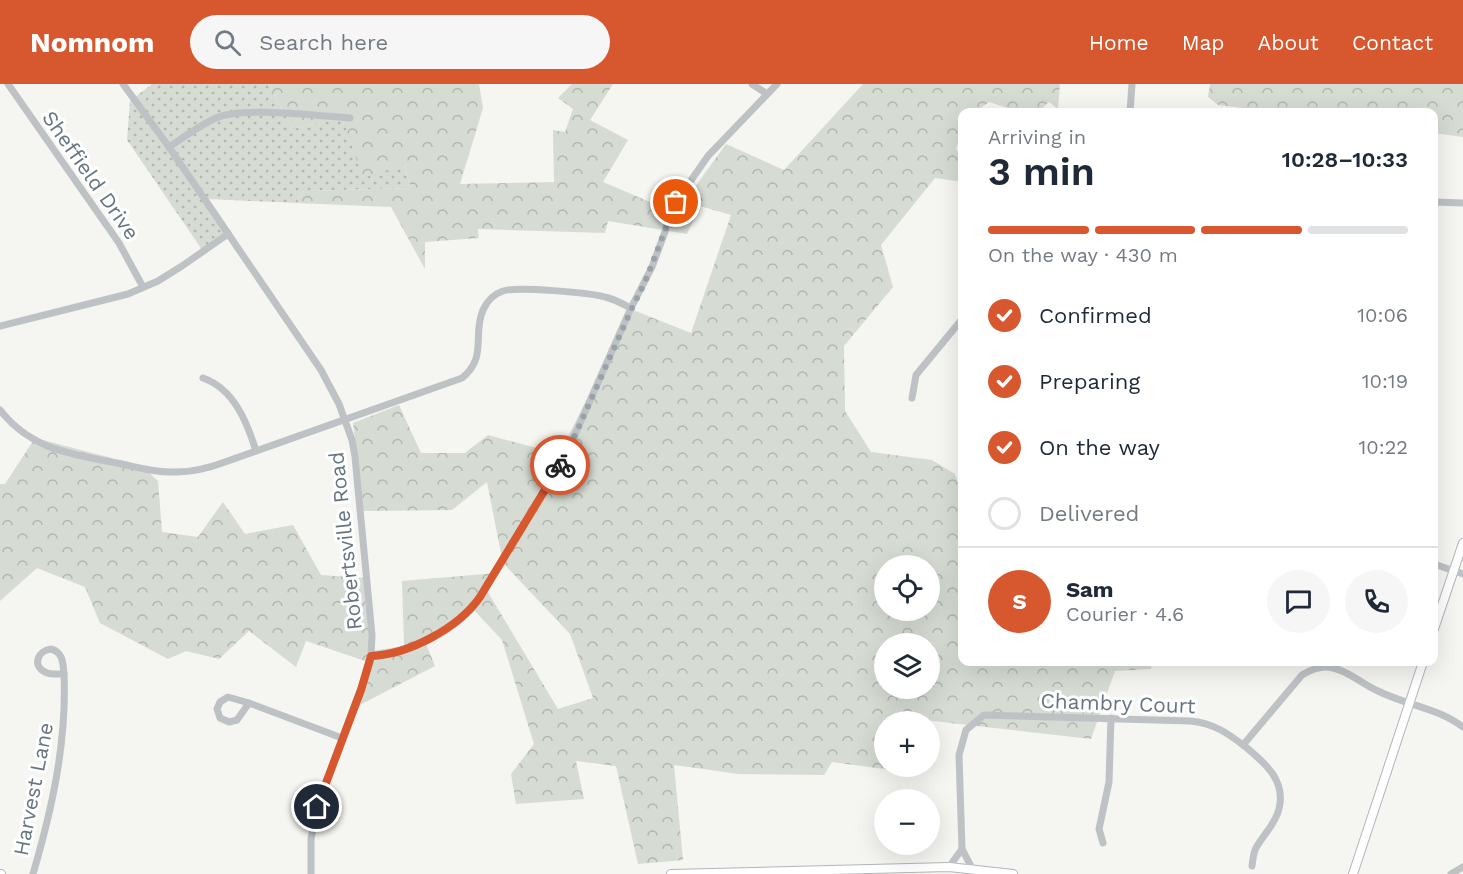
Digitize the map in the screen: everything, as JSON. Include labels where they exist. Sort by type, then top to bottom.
[{"type":"main road","points":[[1438,617],[1463,543]]},
{"type":"main road","points":[[1353,874],[1422,666]]},
{"type":"main road","points":[[671,874],[949,867],[1013,874]]},
{"type":"street","name":"Sheffield Drive","points":[[8,84],[119,243],[143,287]]},
{"type":"street","name":"Robertsville Road","points":[[123,84],[169,147],[321,370],[339,404],[352,440],[372,635],[371,656],[317,807],[311,840],[311,874]]},
{"type":"street","points":[[752,84],[767,94]]},
{"type":"street","points":[[371,656],[395,653],[440,634],[460,621],[474,606],[565,457],[652,267],[673,208],[684,189],[708,156],[777,84]]},
{"type":"street","points":[[1130,108],[1132,84]]},
{"type":"street","points":[[169,147],[217,118],[231,113],[350,118]]},
{"type":"street","points":[[1438,201],[1463,203]]},
{"type":"street","points":[[0,326],[112,299],[143,287],[182,266],[228,234]]},
{"type":"street","points":[[0,410],[22,433],[49,448],[161,472],[189,472],[345,421],[456,381],[469,373],[478,355],[482,312],[490,300],[502,291],[516,289],[592,294],[612,299],[632,308]]},
{"type":"street","points":[[912,398],[916,375],[958,324]]},
{"type":"street","points":[[203,378],[225,390],[246,422],[256,451]]},
{"type":"street","points":[[1438,565],[1463,574]]},
{"type":"street","points":[[51,649],[60,653],[64,674],[49,674],[42,671],[38,663],[40,654],[51,649]]},
{"type":"street","points":[[1243,746],[1296,681],[1302,675],[1319,668],[1344,671],[1374,689],[1442,715],[1463,727]]},
{"type":"street","name":"Harvest Lane","points":[[33,874],[51,806],[60,756],[64,715],[64,674]]},
{"type":"street","points":[[249,703],[241,716],[232,722],[224,721],[218,714],[218,705],[224,699],[235,698],[249,703],[342,738]]},
{"type":"street","name":"Chambry Court","points":[[973,870],[962,849],[959,755],[966,730],[984,715],[1201,722],[1218,727],[1270,768],[1281,792],[1278,815],[1254,850],[1252,866]]},
{"type":"street","points":[[1102,843],[1099,829],[1109,782],[1112,718]]},
{"type":"street","points":[[949,867],[962,849]]},
{"type":"street","points":[[1451,874],[1463,867]]},
{"type":"green space","points":[[152,84],[268,84],[293,129],[342,117],[404,165],[411,188],[304,191],[297,203],[209,199],[232,233],[205,254],[127,140],[130,101]]},
{"type":"green space","points":[[268,84],[479,84],[483,108],[460,184],[554,182],[553,130],[565,132],[573,109],[558,98],[572,84],[613,84],[590,120],[628,140],[603,182],[676,213],[726,144],[784,170],[863,84],[1060,84],[1058,108],[1049,102],[1042,108],[1008,108],[989,102],[981,108],[958,108],[956,149],[958,151],[958,181],[935,178],[881,245],[893,287],[844,346],[845,411],[871,452],[932,460],[955,474],[958,483],[958,666],[1151,666],[1151,669],[1115,671],[1091,739],[940,722],[940,711],[874,711],[874,768],[832,762],[824,775],[739,774],[674,765],[683,860],[638,864],[616,766],[576,761],[584,799],[516,804],[511,774],[534,744],[502,640],[472,608],[424,639],[435,666],[354,708],[371,663],[306,641],[296,667],[249,631],[219,659],[186,651],[168,659],[100,623],[85,587],[37,568],[0,601],[0,484],[5,484],[35,438],[142,466],[158,481],[162,532],[198,537],[223,502],[245,534],[293,525],[321,575],[364,578],[372,651],[404,646],[402,581],[497,573],[486,589],[558,709],[593,698],[570,634],[503,563],[487,482],[452,510],[363,511],[353,423],[399,405],[421,453],[465,453],[488,435],[559,454],[633,310],[691,333],[731,215],[700,206],[687,234],[608,221],[605,233],[478,229],[479,238],[425,242],[425,269],[391,207],[297,203],[304,191],[411,188],[404,165],[363,178],[342,117],[293,129]]},
{"type":"green space","points":[[1210,84],[1463,84],[1463,137],[1438,134],[1438,108],[1242,108],[1218,105],[1208,97]]},
{"type":"way so far","points":[[560,465],[652,267],[676,202]]},
{"type":"route","points":[[317,807],[361,690],[371,656],[395,653],[440,634],[468,613],[560,465]]}]
